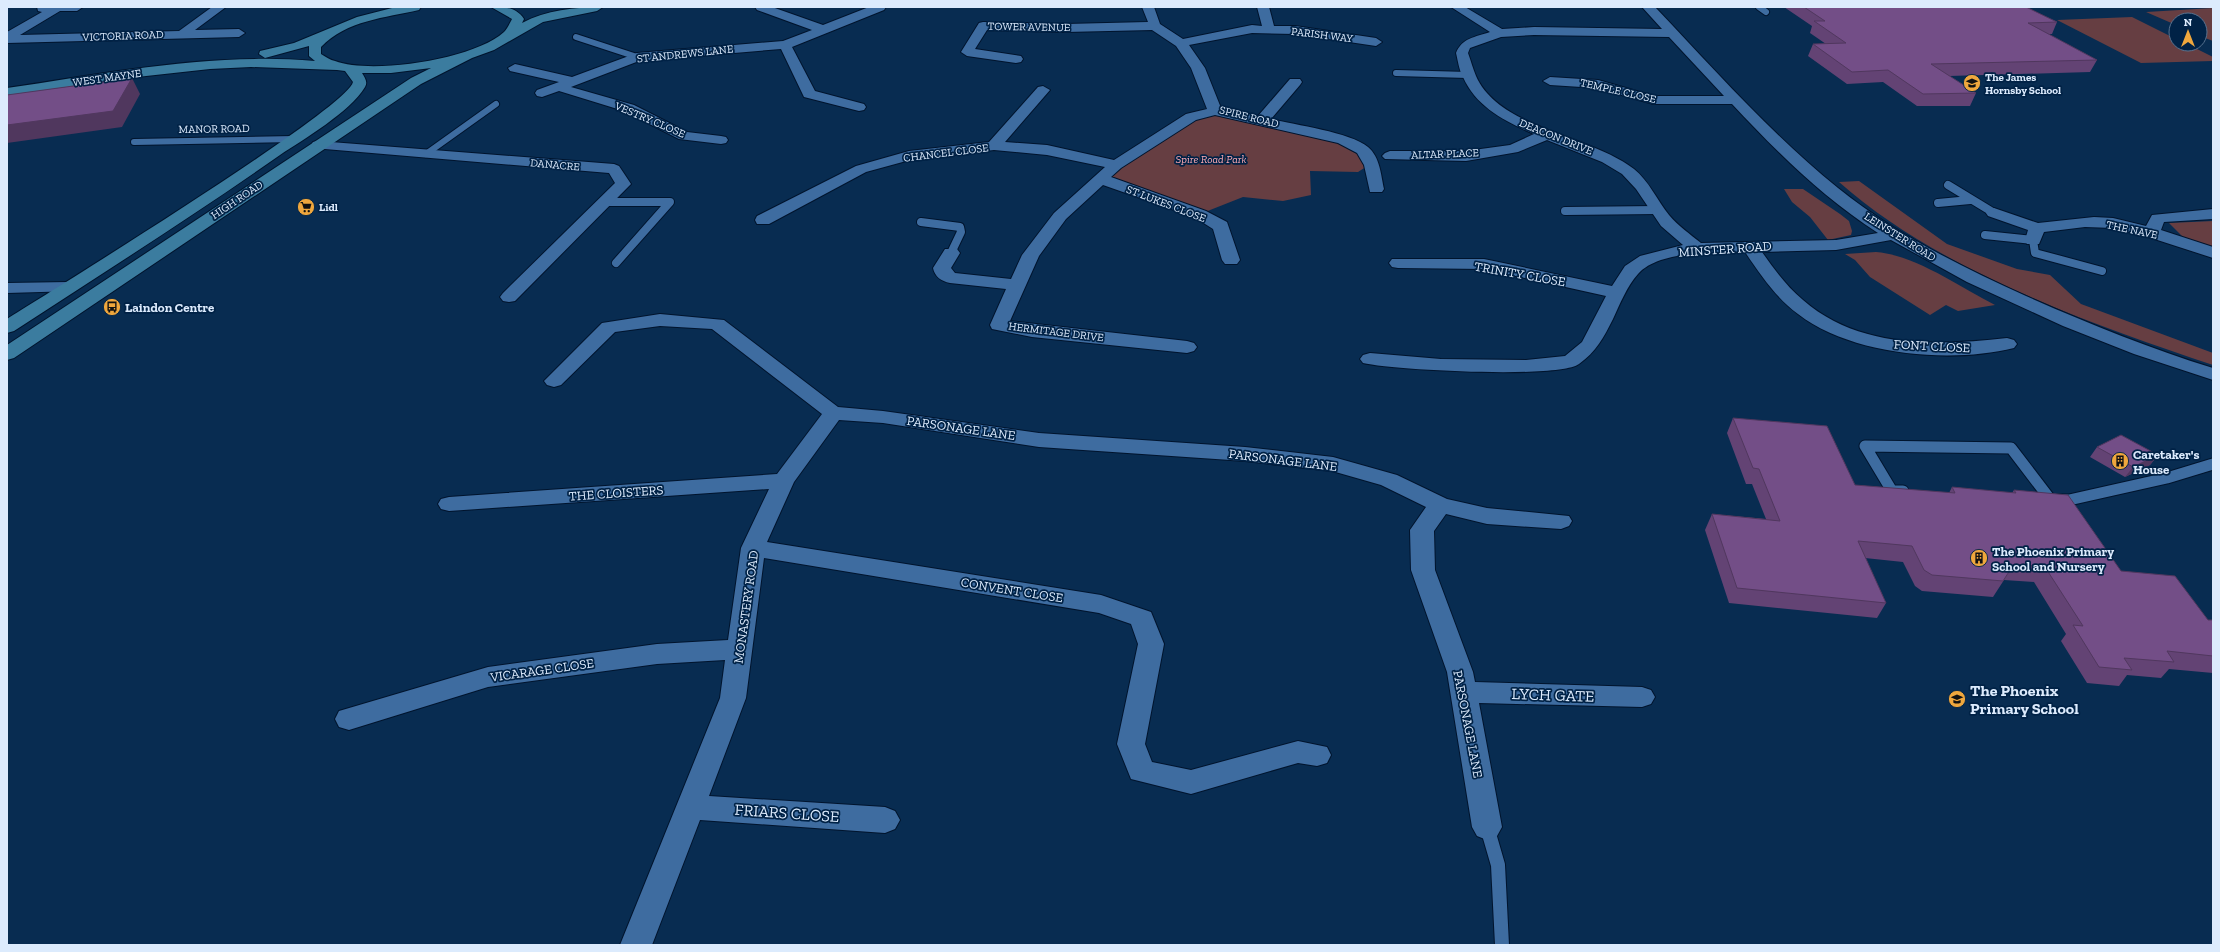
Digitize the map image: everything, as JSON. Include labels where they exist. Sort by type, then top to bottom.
[{"type":"main road","points":[[385,13],[405,7]]},
{"type":"main road","points":[[385,13],[415,7]]},
{"type":"main road","points":[[497,7],[514,14],[518,19],[518,24],[509,35]]},
{"type":"main road","points":[[325,35],[314,46],[315,56],[329,65],[347,69],[411,68],[472,54],[493,45],[539,19],[597,7]]},
{"type":"main road","name":"WEST MAYNE","points":[[7,92],[206,65],[286,49],[351,24],[385,13]]},
{"type":"main road","name":"HIGH ROAD","points":[[7,354],[416,81],[472,54]]},
{"type":"main road","name":"WEST MAYNE","points":[[206,65],[274,62],[347,69]]},
{"type":"main road","name":"HIGH ROAD","points":[[7,327],[294,139],[358,88],[360,84],[359,77],[347,69]]},
{"type":"street","points":[[34,8],[77,7]]},
{"type":"street","points":[[181,34],[220,7]]},
{"type":"street","points":[[761,7],[821,29]]},
{"type":"street","name":"ST ANDREWS LANE","points":[[542,93],[637,57],[785,45],[821,29],[880,7]]},
{"type":"street","points":[[1148,7],[1155,26]]},
{"type":"street","points":[[1263,7],[1268,29]]},
{"type":"street","points":[[1457,7],[1500,33]]},
{"type":"street","name":"LEINSTER ROAD","points":[[1648,7],[1735,100],[1801,165],[1858,211],[1893,235],[1936,261],[2063,319],[2213,374]]},
{"type":"street","points":[[7,38],[57,8]]},
{"type":"street","name":"TOWER AVENUE","points":[[1016,60],[967,52],[983,26],[1066,28],[1155,26]]},
{"type":"street","name":"SPIRE ROAD","points":[[1155,26],[1181,43],[1198,68],[1215,111],[1343,140],[1363,150],[1372,164],[1376,189]]},
{"type":"street","name":"PARISH WAY","points":[[1181,43],[1252,28],[1295,30],[1376,42]]},
{"type":"street","name":"DEACON DRIVE","points":[[1673,33],[1534,31],[1500,33],[1486,36],[1466,46],[1462,53],[1468,75],[1482,96],[1492,106],[1520,123],[1545,135],[1597,154],[1619,166],[1633,176],[1664,220],[1698,248]]},
{"type":"street","name":"VICTORIA ROAD","points":[[7,38],[239,33]]},
{"type":"street","points":[[785,45],[810,94],[859,107]]},
{"type":"street","points":[[515,68],[572,81]]},
{"type":"street","name":"TEMPLE CLOSE","points":[[1550,81],[1584,76],[1653,100],[1735,100]]},
{"type":"street","points":[[1262,121],[1294,82]]},
{"type":"street","name":"VESTRY CLOSE","points":[[558,87],[629,108],[684,136],[721,140]]},
{"type":"street","points":[[994,146],[1043,90]]},
{"type":"street","name":"HERMITAGE DRIVE","points":[[1187,347],[1032,331],[999,325],[1031,255],[1060,216],[1116,165],[1191,117],[1215,111]]},
{"type":"street","name":"ALTAR PLACE","points":[[1390,156],[1474,154],[1513,149],[1545,135]]},
{"type":"street","name":"DANACRE","points":[[318,146],[614,169],[623,184],[509,297]]},
{"type":"street","name":"CHANCEL CLOSE","points":[[763,220],[861,169],[909,156],[994,146],[1047,150],[1116,165]]},
{"type":"street","name":"ST LUKES CLOSE","points":[[1101,179],[1200,214],[1221,226],[1231,260]]},
{"type":"street","points":[[1994,213],[2035,240]]},
{"type":"street","points":[[2152,232],[2158,218],[2213,214]]},
{"type":"street","name":"THE NAVE","points":[[2035,240],[2079,223],[2112,223],[2152,232],[2213,253]]},
{"type":"street","name":"MINSTER ROAD","points":[[1370,359],[1440,365],[1495,366],[1526,366],[1571,361],[1590,345],[1617,293],[1631,270],[1646,260],[1664,254],[1698,248],[1836,245],[1893,235]]},
{"type":"street","name":"FONT CLOSE","points":[[1750,247],[1773,279],[1790,298],[1816,320],[1837,329],[1862,338],[1908,348],[1967,350],[2007,344]]},
{"type":"street","points":[[950,253],[942,268],[944,273],[950,278],[1016,285]]},
{"type":"street","name":"TRINITY CLOSE","points":[[1398,263],[1484,264],[1617,293]]},
{"type":"street","points":[[7,288],[69,286]]},
{"type":"street","points":[[554,381],[610,327],[660,320],[717,324],[833,413]]},
{"type":"street","name":"MONASTERY ROAD","points":[[636,945],[733,698],[753,548],[784,481],[833,413]]},
{"type":"street","name":"PARSONAGE LANE","points":[[833,413],[883,417],[1040,440],[1245,454],[1333,464],[1389,480],[1440,505],[1422,530],[1423,570],[1460,672],[1487,827]]},
{"type":"street","name":"THE CLOISTERS","points":[[449,504],[784,481]]},
{"type":"street","points":[[1440,505],[1487,516],[1561,521]]},
{"type":"street","name":"CONVENT CLOSE","points":[[753,548],[1102,604],[1142,618],[1151,644],[1131,744],[1142,771],[1191,782],[1298,752],[1317,755]]},
{"type":"street","name":"VICARAGE CLOSE","points":[[349,719],[488,677],[657,654],[740,649]]},
{"type":"street","name":"LYCH GATE","points":[[1463,692],[1642,697]]},
{"type":"street","name":"FRIARS CLOSE","points":[[690,807],[885,820]]},
{"type":"lane","points":[[1759,7],[1766,12]]},
{"type":"lane","points":[[576,37],[637,57]]},
{"type":"lane","points":[[1396,73],[1468,75]]},
{"type":"lane","points":[[426,154],[496,104]]},
{"type":"lane","name":"MANOR ROAD","points":[[134,142],[294,139]]},
{"type":"lane","points":[[1948,184],[1970,200],[1994,213]]},
{"type":"lane","points":[[1938,203],[1970,200]]},
{"type":"lane","points":[[605,202],[670,202],[616,263]]},
{"type":"lane","points":[[1564,211],[1657,210]]},
{"type":"lane","points":[[921,222],[960,227],[961,232],[950,253]]},
{"type":"lane","points":[[1985,235],[2035,240],[2102,271]]},
{"type":"lane","points":[[1916,492],[1892,491],[1865,446],[2011,448],[2050,499]]},
{"type":"lane","points":[[2034,498],[2069,500],[2167,478],[2213,464]]},
{"type":"lane","points":[[1487,827],[1498,865],[1502,945]]},
{"type":"green space","points":[[2213,8],[2213,41],[2208,39],[2208,12],[2168,12],[2168,22],[2146,12]]},
{"type":"green space","points":[[2132,17],[2168,35],[2168,52],[2203,52],[2213,57],[2213,61],[2141,63],[2057,20]]},
{"type":"green space","name":"Spire Road Park","points":[[1215,111],[1343,140],[1372,163],[1358,172],[1310,171],[1311,195],[1283,201],[1243,197],[1200,214],[1101,179],[1191,117]]},
{"type":"green space","points":[[1859,181],[1947,244],[2017,269],[2050,275],[2081,304],[2213,353],[2213,365],[2165,349],[2066,312],[2016,291],[1968,268],[1922,242],[1878,213],[1839,182]]},
{"type":"green space","points":[[1784,189],[1803,189],[1840,214],[1849,221],[1852,231],[1851,235],[1828,240],[1810,217],[1792,202]]},
{"type":"green space","points":[[2213,221],[2213,247],[2184,238],[2169,223]]},
{"type":"green space","points":[[1876,252],[1891,254],[1922,265],[1995,305],[1958,311],[1946,305],[1930,315],[1870,277],[1855,260],[1845,254]]},
{"type":"building","points":[[1804,7],[2026,7],[2057,22],[2028,23],[2097,60],[1931,64],[1976,93],[1923,94],[1888,70],[1852,72],[1813,44],[1846,43],[1814,21],[1825,21]]},
{"type":"building","points":[[132,78],[113,111],[7,125],[7,95]]},
{"type":"building","name":"The Phoenix Primary School and Nursery","points":[[1733,418],[1827,426],[1855,485],[1955,493],[1952,487],[2016,493],[2014,490],[2068,495],[2121,571],[2175,576],[2208,620],[2213,620],[2213,656],[2167,651],[2174,662],[2124,658],[2132,670],[2099,667],[2073,625],[2083,626],[2045,567],[2014,564],[2003,581],[1932,575],[1924,570],[1912,546],[1858,541],[1886,603],[1737,588],[1712,514],[1780,521],[1759,469],[1753,468]]},
{"type":"building","points":[[2121,435],[2158,455],[2133,467],[2097,447]]},
{"type":"place","name":"The James Hornsby School","points":[[1972,83]]},
{"type":"place","name":"Lidl","points":[[306,207]]},
{"type":"place","name":"Laindon Centre","points":[[112,307]]},
{"type":"place","name":"Caretaker's House","points":[[2120,461]]},
{"type":"place","name":"The Phoenix Primary School and Nursery","points":[[1979,558]]},
{"type":"place","name":"The Phoenix Primary School","points":[[1957,699]]}]
